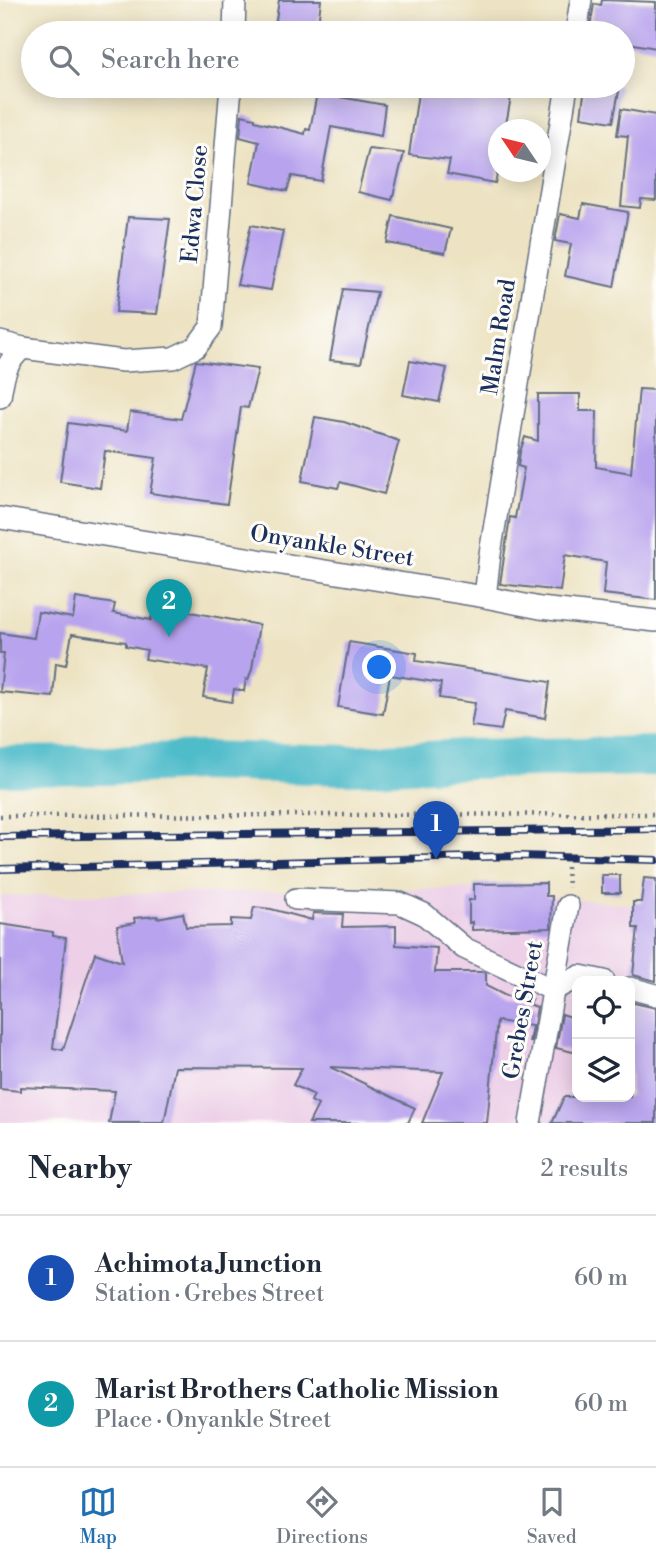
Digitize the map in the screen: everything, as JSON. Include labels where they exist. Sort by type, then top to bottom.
[{"type":"street","points":[[234,21],[235,0]]},
{"type":"street","points":[[578,21],[581,0]]},
{"type":"street","name":"Edwa Close","points":[[23,348],[123,361],[173,358],[196,347],[211,327],[229,98]]},
{"type":"street","name":"Malm Road","points":[[485,597],[565,98]]},
{"type":"street","points":[[0,342],[23,348]]},
{"type":"street","points":[[0,397],[11,357],[23,348]]},
{"type":"street","name":"Onyankle Street","points":[[0,518],[540,608],[656,621]]},
{"type":"street","points":[[296,900],[400,903],[424,914],[464,948],[553,990],[572,980]]},
{"type":"street","name":"Grebes Street","points":[[530,1123],[568,906]]},
{"type":"street","points":[[635,989],[656,995]]},
{"type":"path","points":[[0,816],[656,814]]},
{"type":"shaded area","points":[[463,888],[656,907],[656,1123],[0,1123],[0,896]]},
{"type":"building","points":[[279,0],[321,0],[318,21],[276,21]]},
{"type":"building","points":[[602,0],[656,2],[656,48],[635,44],[635,21],[591,21],[594,4],[601,5]]},
{"type":"building","points":[[316,98],[345,98],[385,105],[381,136],[331,127],[321,181],[292,176],[287,191],[251,183],[259,142],[240,137],[242,115],[305,134],[306,129],[310,130]]},
{"type":"building","points":[[417,98],[511,98],[507,119],[488,119],[488,182],[447,174],[450,160],[409,155]]},
{"type":"building","points":[[583,98],[618,98],[613,122],[581,117]]},
{"type":"building","points":[[621,109],[656,115],[656,200],[641,199],[640,208],[621,206],[628,136],[617,135]]},
{"type":"building","points":[[369,149],[404,153],[392,200],[358,192]]},
{"type":"building","points":[[583,204],[628,212],[614,287],[565,276],[571,244],[555,241],[560,214],[580,218]]},
{"type":"building","points":[[393,216],[451,229],[445,253],[387,243]]},
{"type":"building","points":[[128,217],[170,219],[157,314],[116,312]]},
{"type":"building","points":[[251,225],[283,231],[271,290],[237,285]]},
{"type":"building","points":[[343,289],[377,292],[361,363],[330,360]]},
{"type":"building","points":[[196,361],[258,369],[248,408],[241,407],[227,504],[150,493],[156,458],[105,451],[100,488],[60,482],[68,423],[127,431],[130,412],[181,419]]},
{"type":"building","points":[[410,361],[447,368],[439,402],[403,395]]},
{"type":"building","points":[[639,389],[656,390],[656,600],[603,594],[606,562],[565,555],[560,591],[500,584],[510,517],[515,518],[524,468],[518,466],[520,452],[525,437],[538,441],[538,394],[580,394],[580,411],[597,411],[596,467],[631,473]]},
{"type":"building","points":[[315,417],[344,422],[399,441],[384,494],[340,482],[338,488],[302,481]]},
{"type":"building","points":[[76,598],[115,604],[113,613],[151,620],[154,605],[259,625],[252,669],[248,680],[246,679],[244,691],[234,689],[232,702],[203,697],[208,669],[145,659],[147,650],[126,646],[126,642],[72,634],[66,665],[56,663],[53,697],[0,692],[4,653],[0,653],[0,633],[34,638],[38,612],[73,618]]},
{"type":"building","points":[[349,642],[417,653],[416,661],[550,682],[545,718],[505,711],[501,730],[471,726],[475,703],[439,698],[441,683],[390,675],[383,714],[338,707]]},
{"type":"building","points":[[602,875],[620,875],[620,893],[602,893]]},
{"type":"building","points":[[644,878],[656,879],[656,981],[633,975],[638,928],[633,928],[633,902],[641,902]]},
{"type":"building","points":[[546,883],[546,896],[552,896],[551,928],[472,930],[472,922],[469,923],[469,900],[474,900],[474,884]]},
{"type":"building","points":[[254,907],[312,920],[313,913],[343,914],[342,927],[396,926],[396,945],[437,948],[435,972],[484,972],[486,986],[506,996],[532,999],[530,1005],[537,1007],[531,1042],[532,1026],[497,1021],[487,1123],[422,1123],[443,1072],[330,1067],[415,1108],[408,1123],[309,1123],[318,1105],[311,1101],[314,1095],[293,1085],[302,1068],[175,1067],[164,1123],[109,1123],[115,1091],[20,1087],[20,1091],[0,1089],[0,924],[53,932],[53,936],[66,938],[53,1048],[63,1050],[95,953],[122,962],[117,926],[135,923],[134,918],[157,918],[183,913],[186,927],[231,926],[231,919],[251,920]]},
{"type":"building","points":[[635,1003],[656,1008],[656,1123],[552,1123],[564,1097],[572,1097],[572,1102],[635,1102]]},
{"type":"building","points":[[562,1014],[572,1017],[572,1052],[556,1048]]},
{"type":"waterway","points":[[0,766],[200,761],[350,765],[468,759],[656,756]]},
{"type":"railway","points":[[0,837],[656,829]]},
{"type":"railway","points":[[0,869],[519,856],[656,860]]},
{"type":"place","name":"Marist Brothers Catholic Mission","points":[[169,637]]},
{"type":"place","name":"Achimota Junction","points":[[436,859]]}]
